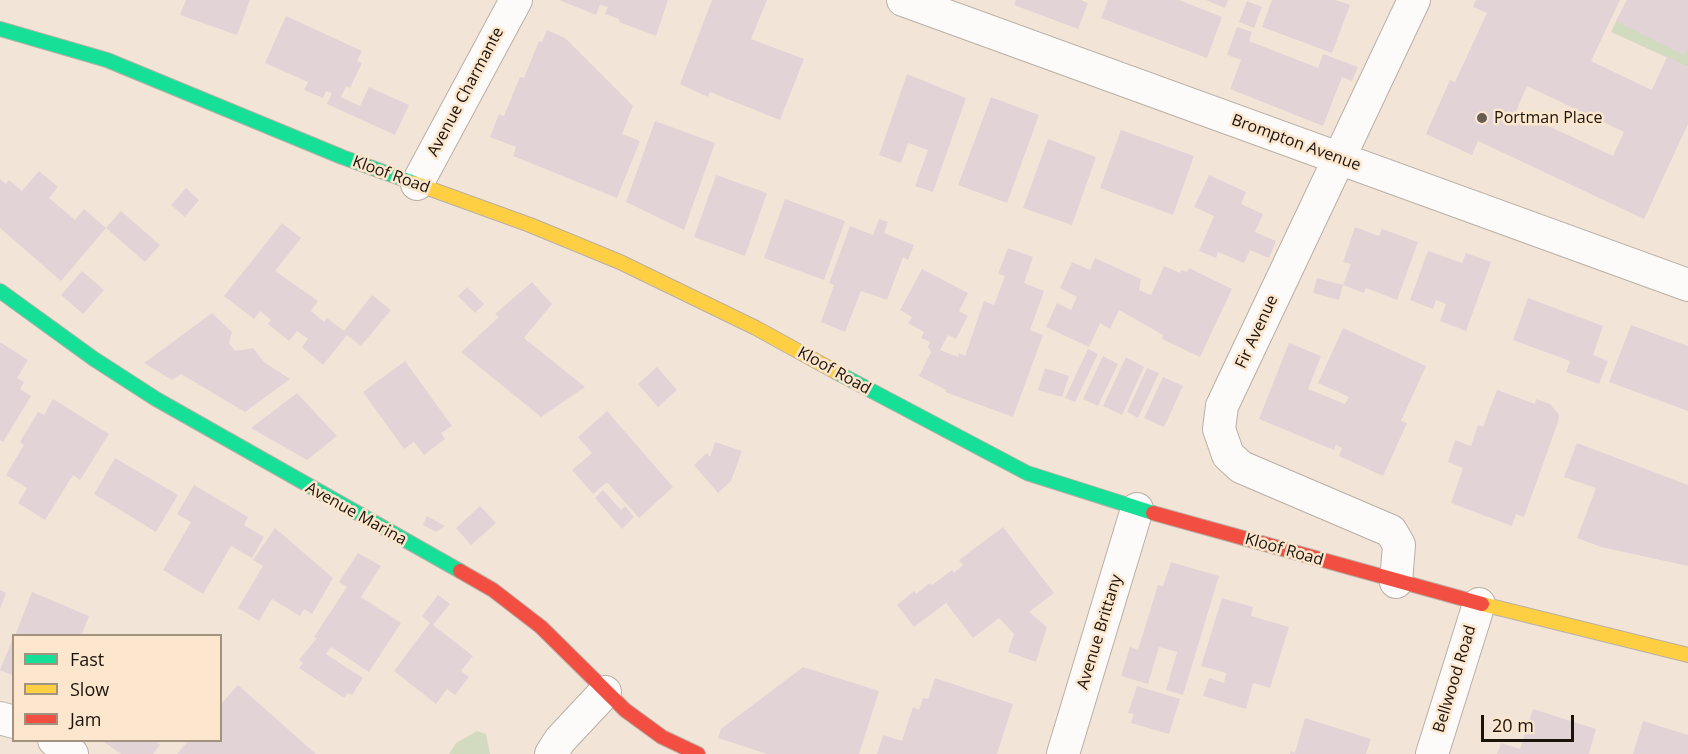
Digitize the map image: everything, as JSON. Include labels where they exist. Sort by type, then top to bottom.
[{"type":"main road","name":"Kloof Road","points":[[0,29],[62,45],[107,60],[620,262],[756,327],[924,421],[1007,464],[1137,509],[1396,582],[1688,655]]},
{"type":"main road","name":"Avenue Marina","points":[[0,291],[78,348],[156,399],[493,590],[541,627],[605,692],[649,729],[698,754]]},
{"type":"street","name":"Avenue Charmante","points":[[417,184],[516,0]]},
{"type":"street","name":"Brompton Avenue","points":[[903,0],[1688,285]]},
{"type":"street","name":"Fir Avenue","points":[[1396,582],[1399,545],[1391,531],[1241,467],[1228,455],[1219,429],[1222,406],[1414,0]]},
{"type":"street","name":"Avenue Brittany","points":[[1063,754],[1137,509]]},
{"type":"street","name":"Bellwood Road","points":[[1432,754],[1479,604]]},
{"type":"street","points":[[551,754],[560,740],[605,692]]},
{"type":"street","points":[[55,742],[72,754]]},
{"type":"green space","points":[[1627,0],[1688,0],[1688,67],[1611,32]]},
{"type":"green space","points":[[477,731],[486,734],[490,754],[449,754],[456,743]]},
{"type":"building","points":[[186,0],[250,0],[237,35],[180,15]]},
{"type":"building","points":[[559,0],[668,0],[656,36],[619,22],[619,19],[605,14],[608,7],[600,5],[596,15]]},
{"type":"building","points":[[712,0],[767,0],[751,39],[804,59],[780,120],[710,92],[708,97],[680,84]]},
{"type":"building","points":[[1016,0],[1081,0],[1088,3],[1078,29],[1014,5]]},
{"type":"building","points":[[1108,0],[1179,0],[1222,17],[1207,58],[1101,18]]},
{"type":"building","points":[[1206,0],[1228,0],[1225,8]]},
{"type":"building","points":[[1272,0],[1336,0],[1350,5],[1332,53],[1262,27]]},
{"type":"building","name":"Portman Place","points":[[1476,0],[1620,0],[1591,61],[1652,90],[1667,57],[1688,67],[1688,124],[1644,219],[1478,141],[1472,155],[1426,134],[1450,80],[1455,82],[1487,13],[1473,7]],"holes":[[[1527,86],[1624,132],[1613,156],[1516,111]]]},
{"type":"building","points":[[1627,0],[1688,0],[1688,47],[1684,55],[1616,21]]},
{"type":"building","points":[[1247,1],[1262,7],[1254,28],[1239,22]]},
{"type":"building","points":[[286,16],[362,51],[357,61],[362,63],[350,88],[346,86],[341,97],[360,106],[369,87],[409,105],[395,135],[327,104],[332,93],[326,91],[323,98],[304,90],[308,82],[265,63]]},
{"type":"building","points":[[1237,27],[1252,32],[1249,41],[1318,68],[1323,54],[1358,67],[1352,81],[1342,77],[1323,126],[1230,89],[1241,60],[1227,55]]},
{"type":"building","points":[[547,30],[565,38],[633,106],[622,134],[640,141],[617,198],[513,156],[516,147],[490,137],[499,114],[504,116],[520,77],[524,78],[539,41],[542,42]]},
{"type":"building","points":[[907,74],[966,98],[933,192],[915,186],[928,150],[908,143],[901,163],[879,155]]},
{"type":"building","points":[[991,97],[1039,115],[1007,203],[958,185]]},
{"type":"building","points":[[655,121],[715,143],[684,230],[626,202]]},
{"type":"building","points":[[1121,130],[1194,156],[1173,215],[1100,188]]},
{"type":"building","points":[[1048,139],[1096,157],[1072,225],[1023,208]]},
{"type":"building","points":[[39,171],[58,187],[49,198],[75,220],[84,209],[106,228],[61,281],[0,228],[0,179],[6,184],[9,180],[22,191]]},
{"type":"building","points":[[716,175],[767,193],[745,256],[694,237]]},
{"type":"building","points":[[1209,175],[1246,192],[1241,204],[1263,214],[1255,232],[1276,241],[1269,258],[1250,250],[1244,263],[1218,252],[1216,258],[1199,251],[1214,216],[1194,207]]},
{"type":"building","points":[[186,188],[199,200],[185,217],[171,205]]},
{"type":"building","points":[[785,199],[845,221],[824,280],[764,258]]},
{"type":"building","points":[[121,211],[160,245],[145,262],[106,228]]},
{"type":"building","points":[[879,219],[888,222],[884,233],[914,245],[908,260],[903,257],[887,300],[861,291],[845,332],[821,322],[834,285],[829,283],[850,226],[873,235]]},
{"type":"building","points":[[282,223],[301,238],[275,271],[318,301],[311,311],[324,322],[327,318],[344,331],[372,295],[391,310],[361,346],[347,335],[323,365],[302,347],[308,339],[297,331],[289,341],[268,324],[271,320],[260,311],[254,319],[224,296]]},
{"type":"building","points":[[1355,227],[1379,236],[1382,229],[1418,242],[1397,300],[1366,288],[1364,293],[1343,285],[1351,264],[1343,262]]},
{"type":"building","points":[[1008,248],[1033,257],[1024,283],[1044,291],[1030,330],[1043,335],[1013,417],[945,392],[946,390],[919,376],[931,352],[928,347],[930,342],[921,338],[924,332],[908,323],[912,317],[900,310],[922,269],[968,293],[959,311],[968,316],[956,339],[948,335],[940,350],[958,357],[959,353],[965,356],[984,301],[994,305],[1005,276],[998,274]]},
{"type":"building","points":[[1428,251],[1462,263],[1466,253],[1491,262],[1466,331],[1440,321],[1446,304],[1436,300],[1433,309],[1410,300]]},
{"type":"building","points":[[1095,258],[1141,279],[1139,290],[1151,295],[1164,266],[1180,273],[1181,270],[1187,272],[1189,268],[1232,289],[1200,357],[1162,339],[1163,335],[1119,310],[1110,329],[1100,323],[1089,347],[1046,327],[1057,303],[1071,310],[1077,297],[1060,288],[1072,262],[1090,270]]},
{"type":"building","points":[[82,271],[104,290],[83,314],[61,295]]},
{"type":"building","points":[[1317,278],[1343,285],[1339,300],[1313,293]]},
{"type":"building","points":[[532,282],[552,304],[524,338],[585,387],[541,417],[461,352],[499,317],[495,314]]},
{"type":"building","points":[[467,287],[484,304],[475,313],[458,296]]},
{"type":"building","points":[[1528,298],[1603,326],[1593,355],[1608,361],[1599,384],[1566,372],[1570,361],[1513,340]]},
{"type":"building","points":[[212,313],[232,332],[229,343],[235,351],[253,348],[264,362],[290,379],[245,412],[181,374],[172,380],[144,363]]},
{"type":"building","points":[[1631,325],[1688,346],[1688,411],[1609,382]]},
{"type":"building","points":[[1343,328],[1426,366],[1401,421],[1407,423],[1383,476],[1339,456],[1342,448],[1336,445],[1334,450],[1259,419],[1289,343],[1321,356],[1308,389],[1345,404],[1349,397],[1318,383]]},
{"type":"building","points":[[0,342],[28,360],[17,378],[24,382],[20,389],[31,396],[3,442],[0,440]]},
{"type":"building","points":[[1088,349],[1098,354],[1075,402],[1065,398]]},
{"type":"building","points":[[1103,356],[1118,364],[1098,406],[1083,399]]},
{"type":"building","points":[[1126,357],[1144,367],[1122,415],[1103,406]]},
{"type":"building","points":[[405,361],[452,426],[441,433],[445,439],[424,455],[414,442],[404,449],[363,392]]},
{"type":"building","points":[[657,367],[677,390],[658,407],[638,384]]},
{"type":"building","points":[[1045,368],[1069,376],[1062,397],[1038,390]]},
{"type":"building","points":[[1147,368],[1159,373],[1138,418],[1127,412]]},
{"type":"building","points":[[1163,377],[1183,386],[1164,427],[1144,418]]},
{"type":"building","points":[[1497,390],[1535,404],[1536,399],[1550,404],[1559,415],[1524,517],[1516,514],[1512,526],[1451,503],[1463,468],[1448,462],[1455,440],[1471,446],[1478,425],[1483,427]]},
{"type":"building","points":[[297,393],[337,436],[307,460],[251,428]]},
{"type":"building","points":[[53,399],[109,434],[80,480],[73,475],[45,520],[18,503],[27,488],[6,475],[24,445],[20,442],[38,412],[44,415]]},
{"type":"building","points":[[607,411],[673,487],[639,518],[607,482],[593,494],[572,470],[592,453],[578,437]]},
{"type":"building","points":[[715,442],[742,451],[731,481],[718,493],[694,465],[707,453],[710,457]]},
{"type":"building","points":[[1577,443],[1688,485],[1688,566],[1601,547],[1577,538],[1596,488],[1564,477]]},
{"type":"building","points":[[115,458],[178,495],[156,532],[94,494]]},
{"type":"building","points":[[194,485],[248,517],[244,525],[264,537],[252,558],[231,546],[203,594],[163,570],[191,522],[177,514]]},
{"type":"building","points":[[603,490],[621,510],[625,506],[634,517],[622,529],[595,498]]},
{"type":"building","points":[[480,506],[496,523],[471,545],[456,528]]},
{"type":"building","points":[[427,516],[445,526],[436,532],[423,525]]},
{"type":"building","points":[[1003,527],[1054,593],[1029,612],[1047,627],[1036,662],[1008,652],[1014,634],[999,618],[973,638],[946,603],[914,627],[897,605],[914,591],[916,594],[952,570],[954,573],[963,565],[959,560]]},
{"type":"building","points":[[275,528],[333,578],[312,614],[304,609],[300,616],[272,599],[259,621],[238,608],[263,566],[253,560]]},
{"type":"building","points":[[358,553],[381,566],[361,597],[401,623],[369,672],[331,647],[326,654],[363,678],[352,695],[348,693],[344,698],[299,668],[303,663],[299,660],[317,638],[314,637],[347,587],[339,582]]},
{"type":"building","points":[[1171,562],[1219,576],[1183,695],[1166,690],[1177,652],[1159,647],[1148,684],[1121,676],[1130,647],[1138,650],[1158,585],[1163,586]]},
{"type":"building","points":[[0,590],[6,593],[0,609]]},
{"type":"building","points":[[32,592],[89,616],[82,634],[16,634]]},
{"type":"building","points":[[438,595],[450,604],[433,625],[473,656],[461,671],[469,677],[455,695],[447,689],[436,704],[394,671],[430,623],[422,616]]},
{"type":"building","points":[[1222,598],[1253,607],[1251,616],[1289,627],[1270,688],[1253,683],[1246,709],[1203,696],[1209,678],[1224,683],[1226,673],[1201,666]]},
{"type":"building","points":[[12,640],[12,675],[0,670]]},
{"type":"building","points":[[803,667],[879,691],[859,754],[767,754],[718,738],[721,729]]},
{"type":"building","points":[[935,678],[1013,704],[997,754],[877,754],[883,735],[902,741],[913,707],[919,710],[923,698],[928,699]]},
{"type":"building","points":[[238,685],[316,754],[177,754],[187,742],[222,742],[222,703]]},
{"type":"building","points":[[1137,686],[1180,699],[1169,734],[1131,723],[1134,714],[1128,713]]},
{"type":"building","points":[[1533,709],[1596,729],[1589,754],[1497,754],[1501,743],[1520,749]]},
{"type":"building","points":[[1305,718],[1371,739],[1366,754],[1290,754],[1291,751],[1295,753]]},
{"type":"building","points":[[1643,721],[1688,735],[1688,754],[1633,754]]},
{"type":"building","points":[[104,742],[157,742],[160,745],[153,754],[121,754]]},
{"type":"traffic: fast","points":[[0,29],[107,60],[342,157],[414,183]]},
{"type":"traffic: fast","points":[[0,291],[94,359],[156,399],[460,571]]},
{"type":"traffic: fast","points":[[836,372],[1027,473],[1153,513]]},
{"type":"traffic: slow","points":[[414,183],[530,225],[620,262],[756,328],[836,372]]},
{"type":"traffic: slow","points":[[1482,604],[1688,655]]},
{"type":"traffic: jam","points":[[1153,513],[1482,604]]},
{"type":"traffic: jam","points":[[460,571],[493,590],[541,627],[625,710],[662,737],[698,754]]},
{"type":"place","name":"Portman Place","points":[[1482,118]]}]
